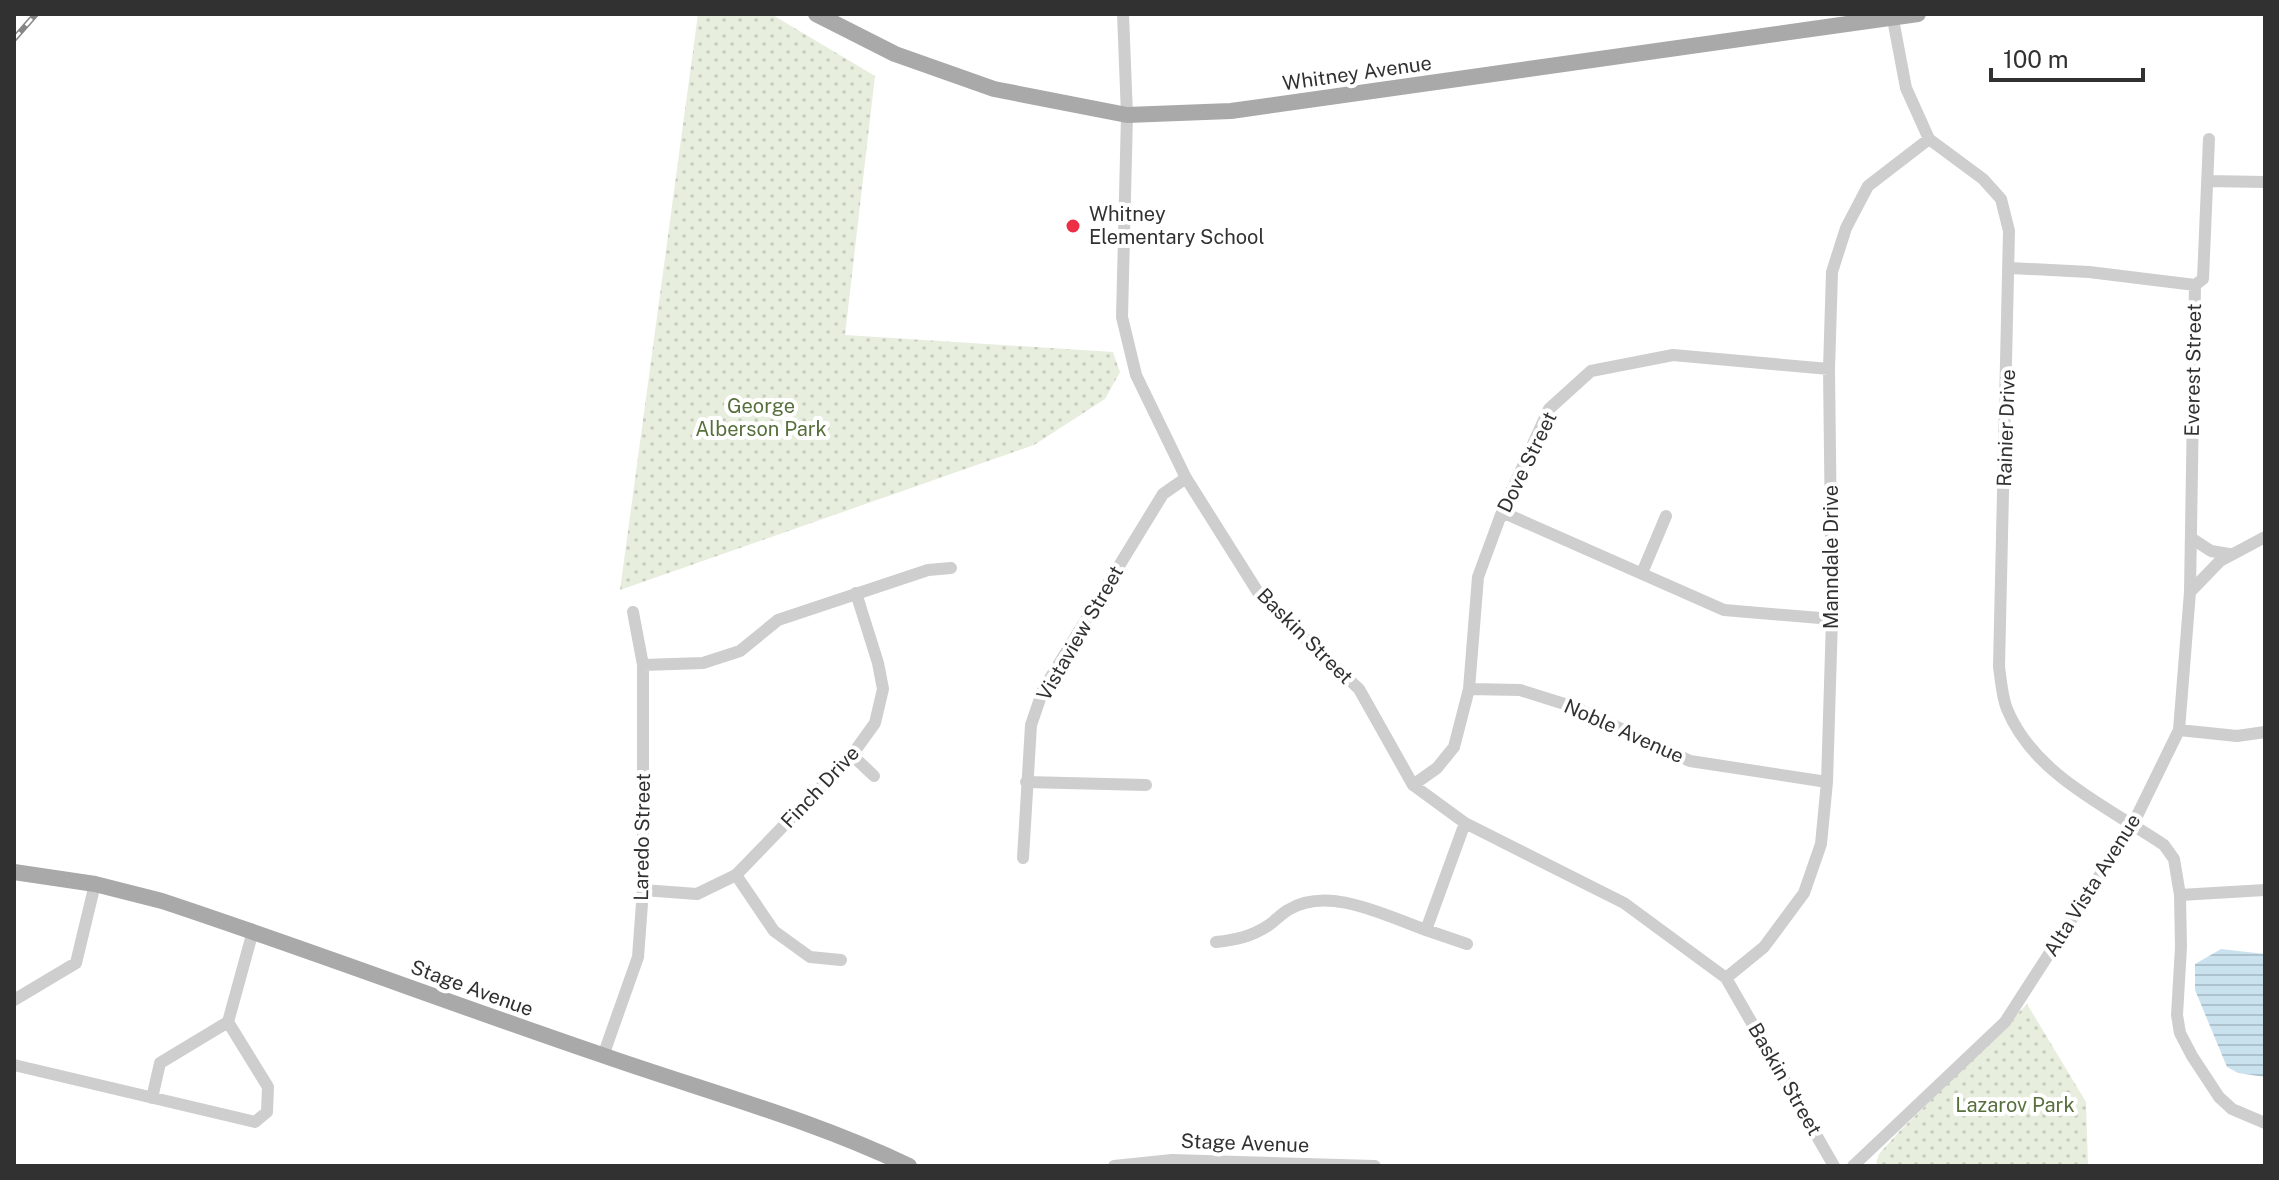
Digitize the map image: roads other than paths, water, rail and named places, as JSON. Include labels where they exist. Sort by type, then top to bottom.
[{"type":"main road","name":"Whitney Avenue","points":[[816,14],[895,54],[994,89],[1127,115],[1231,111],[1918,14]]},
{"type":"main road","name":"Stage Avenue","points":[[14,872],[95,884],[162,901],[798,1121],[870,1147],[909,1166]]},
{"type":"street","name":"Baskin Street","points":[[1123,14],[1127,115],[1122,317],[1136,375],[1186,478],[1261,597],[1359,689],[1413,785],[1465,823],[1624,903],[1726,978],[1834,1166]]},
{"type":"street","name":"Rainier Drive","points":[[1892,16],[1906,88],[1929,139],[1983,179],[2001,199],[2009,231],[1999,667],[2007,709],[2032,750],[2063,779],[2164,845],[2174,859],[2180,895],[2177,1015],[2180,1033],[2219,1097],[2232,1109],[2265,1123]]},
{"type":"street","name":"Manndale Drive","points":[[1726,978],[1764,947],[1804,893],[1821,844],[1827,782],[1832,619],[1829,369],[1832,272],[1846,228],[1868,186],[1929,139]]},
{"type":"street","points":[[2195,285],[2203,279],[2209,139]]},
{"type":"street","points":[[2207,181],[2265,182]]},
{"type":"street","name":"Everest Street","points":[[2010,268],[2089,272],[2195,285],[2190,592]]},
{"type":"street","name":"Dove Street","points":[[1413,785],[1437,768],[1454,747],[1469,689],[1478,577],[1502,512],[1549,409],[1591,371],[1673,355],[1829,369]]},
{"type":"street","name":"Vistaview Street","points":[[1023,858],[1031,725],[1043,690],[1163,494],[1186,478]]},
{"type":"street","points":[[1502,512],[1724,610],[1832,619]]},
{"type":"street","points":[[1642,573],[1666,516]]},
{"type":"street","points":[[2190,592],[2210,569],[2229,554],[2265,537]]},
{"type":"street","points":[[2191,538],[2211,551],[2229,554]]},
{"type":"street","points":[[643,665],[703,663],[740,651],[778,620],[928,570],[951,568]]},
{"type":"street","name":"Alta Vista Avenue","points":[[1853,1166],[2005,1022],[2133,824],[2179,730],[2190,592]]},
{"type":"street","name":"Finch Drive","points":[[643,890],[697,894],[736,875],[852,755],[875,723],[883,689],[856,593]]},
{"type":"street","name":"Laredo Street","points":[[603,1056],[638,957],[643,890],[643,665],[633,612]]},
{"type":"street","name":"Noble Avenue","points":[[1469,689],[1520,690],[1574,707],[1690,761],[1827,782]]},
{"type":"street","points":[[2179,730],[2237,736],[2265,732]]},
{"type":"street","points":[[852,755],[874,776]]},
{"type":"street","points":[[1026,782],[1146,785]]},
{"type":"street","points":[[1426,930],[1465,823]]},
{"type":"street","points":[[736,875],[774,931],[810,957],[841,960]]},
{"type":"street","points":[[14,1000],[76,963],[95,884]]},
{"type":"street","points":[[2180,895],[2265,890]]},
{"type":"street","points":[[1216,942],[1245,938],[1268,926],[1289,909],[1315,900],[1344,903],[1467,944]]},
{"type":"street","points":[[152,1098],[160,1063],[228,1022],[253,931]]},
{"type":"street","points":[[14,1065],[255,1122],[267,1112],[268,1087],[228,1022]]},
{"type":"street","name":"Stage Avenue","points":[[1114,1166],[1172,1160],[1375,1166]]},
{"type":"water","points":[[2221,949],[2265,954],[2265,1077],[2238,1073],[2227,1067],[2195,990],[2195,964]]},
{"type":"railway","points":[[14,39],[36,14]]},
{"type":"place","name":"Whitney Elementary School","points":[[1073,226]]},
{"type":"park label","name":"George Alberson Park","points":[[761,418]]},
{"type":"park label","name":"Lazarov Park","points":[[2015,1105]]}]
